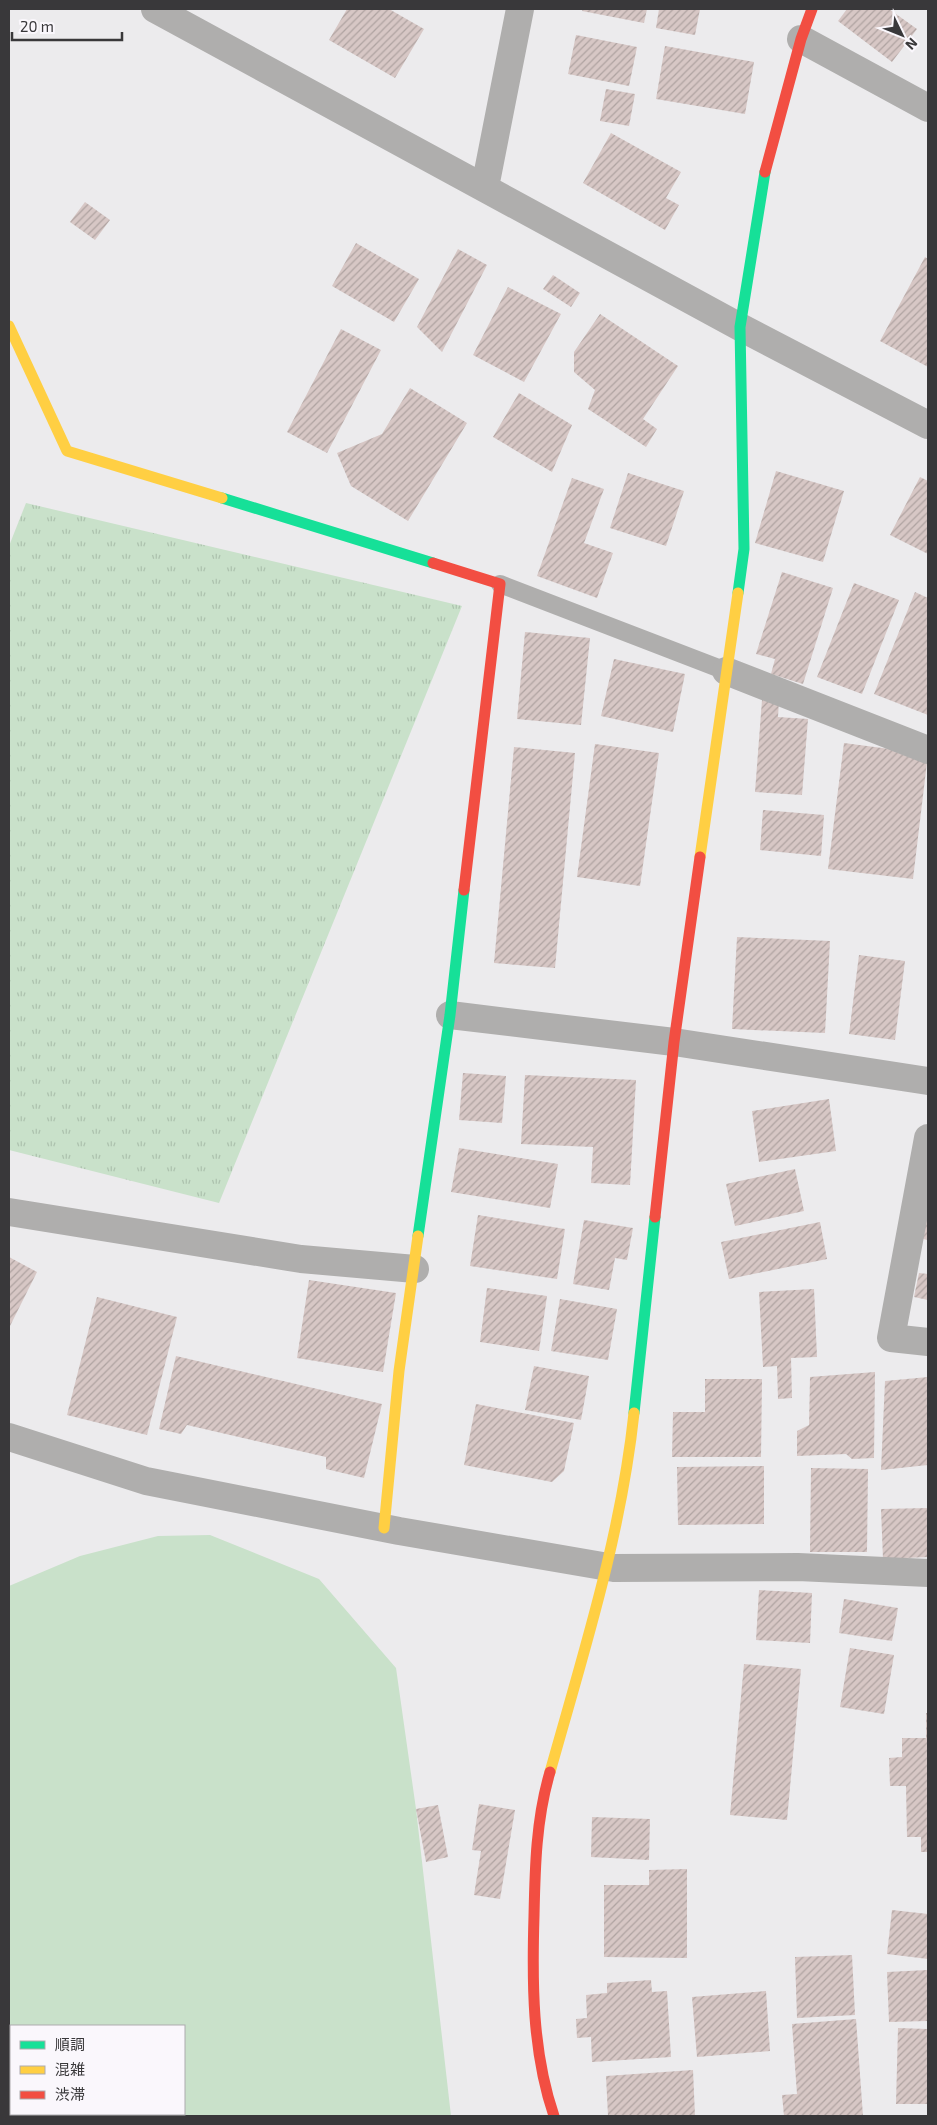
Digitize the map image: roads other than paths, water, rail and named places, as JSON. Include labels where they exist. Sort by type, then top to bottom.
[{"type":"street","points":[[154,9],[740,327],[928,425]]},
{"type":"street","points":[[485,188],[520,9]]},
{"type":"street","points":[[554,2116],[546,2093],[532,1992],[535,1854],[547,1781],[608,1566],[630,1450],[674,1042],[744,549],[740,327],[763,181],[801,39],[812,9]]},
{"type":"street","points":[[801,39],[924,99]]},
{"type":"street","points":[[9,326],[67,451],[500,584],[450,1015],[399,1372],[384,1528]]},
{"type":"street","points":[[726,672],[928,750]]},
{"type":"street","points":[[450,1015],[674,1042],[928,1081]]},
{"type":"street","points":[[928,1138],[891,1338],[928,1342]]},
{"type":"street","points":[[9,1212],[302,1259],[415,1269]]},
{"type":"street","points":[[9,1437],[146,1481],[384,1528],[608,1566],[798,1568],[928,1573]]},
{"type":"lane","points":[[500,584],[726,672]]}]
